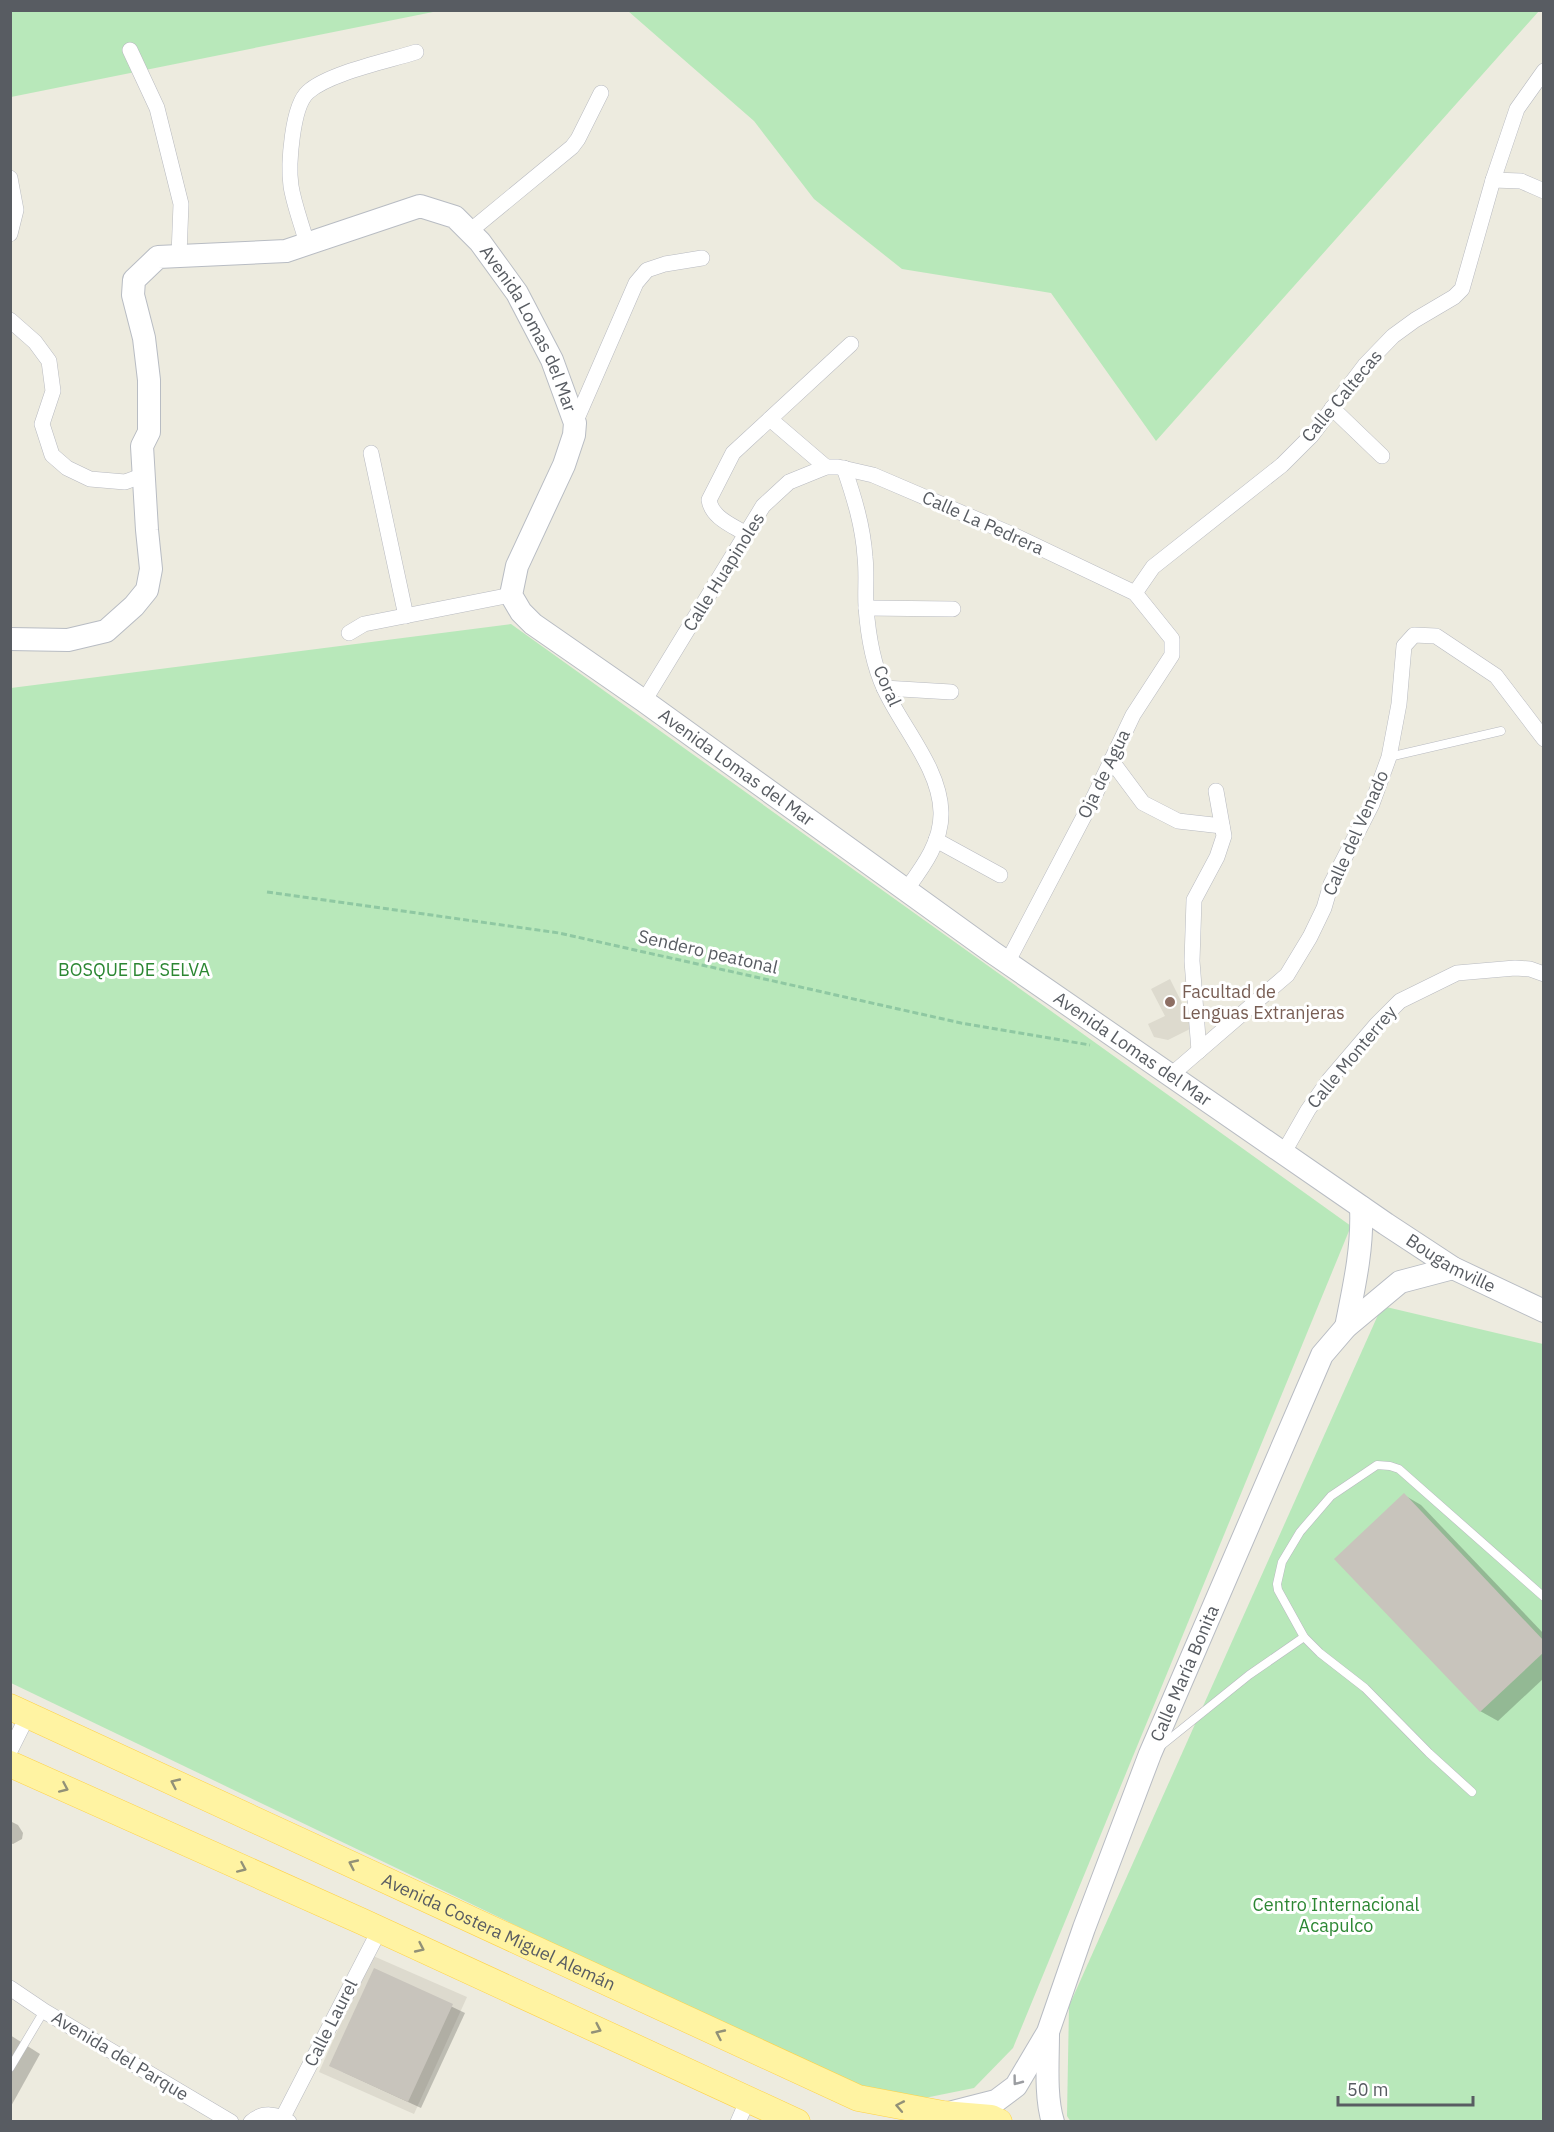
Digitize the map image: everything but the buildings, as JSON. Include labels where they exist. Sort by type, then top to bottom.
[{"type":"main road","name":"Avenida Lomas del Mar","points":[[10,639],[68,640],[106,631],[147,590],[151,569],[142,446],[149,432],[149,380],[144,338],[133,295],[134,280],[158,257],[286,251],[420,206],[455,217],[487,251],[517,293],[552,360],[575,423],[574,435],[564,465],[517,566],[511,595],[521,612],[533,624],[644,701],[1007,963],[1361,1207]]},
{"type":"main road","name":"Bougamville","points":[[1361,1207],[1453,1268],[1544,1311]]},
{"type":"main road","name":"Calle María Bonita","points":[[1346,1327],[1360,1255],[1361,1207]]},
{"type":"main road","name":"Calle María Bonita","points":[[937,2118],[996,2101],[1016,2086],[1048,2032],[1084,1928],[1150,1754],[1322,1355],[1346,1327],[1400,1282],[1453,1268]]},
{"type":"main road","name":"Avenida Costera Miguel Alemán","points":[[19,1711],[858,2098],[937,2118],[991,2118],[999,2121]]},
{"type":"main road","points":[[10,1764],[380,1929],[743,2110],[797,2121]]},
{"type":"main road","name":"Calle María Bonita","points":[[1048,2032],[1048,2079],[1053,2121]]},
{"type":"street","points":[[130,50],[157,108],[181,204],[179,255]]},
{"type":"street","points":[[307,244],[291,184],[292,141],[299,106],[306,93],[327,79],[416,52]]},
{"type":"street","name":"Calle Caltecas","points":[[1135,593],[1153,567],[1282,465],[1312,435],[1365,365],[1393,336],[1415,320],[1455,297],[1462,289],[1492,180],[1517,109],[1542,71]]},
{"type":"street","points":[[470,231],[572,147],[601,93]]},
{"type":"street","points":[[10,177],[16,210],[10,234]]},
{"type":"street","points":[[1492,180],[1521,181],[1544,191]]},
{"type":"street","points":[[575,423],[636,283],[647,270],[665,264],[702,258]]},
{"type":"street","points":[[10,320],[35,342],[49,362],[52,391],[42,424],[52,455],[67,468],[90,479],[125,482],[144,475]]},
{"type":"street","points":[[746,534],[714,514],[710,508],[709,500],[733,453],[850,344]]},
{"type":"street","points":[[1332,408],[1382,456]]},
{"type":"street","points":[[770,419],[826,466]]},
{"type":"street","points":[[371,453],[406,616]]},
{"type":"street","name":"Calle La Pedrera","points":[[826,466],[873,475],[1011,534],[1135,593]]},
{"type":"street","name":"Calle Huapinoles","points":[[644,701],[764,506],[789,482],[826,466]]},
{"type":"street","name":"Coral","points":[[844,468],[860,517],[866,557],[866,608],[871,644],[884,687],[926,761],[937,790],[941,813],[936,840],[927,862],[906,890]]},
{"type":"street","name":"Oja de Agua","points":[[1007,963],[1133,715],[1172,655],[1172,639],[1135,593]]},
{"type":"street","points":[[349,633],[364,624],[511,595]]},
{"type":"street","points":[[866,608],[953,609]]},
{"type":"street","name":"Calle del Venado","points":[[1170,1075],[1287,975],[1310,938],[1324,908],[1331,884],[1372,804],[1389,757],[1399,704],[1404,646],[1414,634],[1436,636],[1496,676],[1544,739]]},
{"type":"street","points":[[884,687],[951,692]]},
{"type":"street","points":[[1111,760],[1143,803],[1178,821],[1222,826]]},
{"type":"street","points":[[1199,1051],[1192,961],[1194,900],[1217,857],[1224,836],[1216,791]]},
{"type":"street","points":[[936,840],[1000,875]]},
{"type":"street","name":"Calle Monterrey","points":[[1284,1152],[1308,1110],[1329,1080],[1381,1019],[1400,1001],[1457,973],[1515,968],[1530,969],[1544,974]]},
{"type":"street","points":[[10,1751],[19,1711]]},
{"type":"street","name":"Calle Laurel","points":[[286,2119],[380,1929]]},
{"type":"street","name":"Avenida del Parque","points":[[10,1988],[44,2011],[231,2121]]},
{"type":"street","points":[[251,2121],[268,2114],[286,2119]]},
{"type":"lane","points":[[1389,757],[1501,731]]},
{"type":"lane","points":[[1472,1792],[1429,1753],[1365,1688],[1320,1653],[1304,1637],[1278,1590],[1281,1562],[1300,1532],[1331,1496],[1377,1465],[1390,1466],[1399,1469],[1544,1597]]},
{"type":"lane","points":[[1150,1754],[1249,1676],[1304,1637]]},
{"type":"lane","points":[[10,2068],[44,2011]]},
{"type":"path","name":"Sendero peatonal","points":[[267,892],[559,933],[961,1023],[1095,1046]]},
{"type":"shaded area","name":"Facultad de Lenguas Extranjeras","points":[[1170,979],[1194,1027],[1168,1040],[1154,1037],[1148,1024],[1165,1016],[1151,989]]},
{"type":"shaded area","points":[[371,1955],[467,1997],[414,2114],[319,2072]]},
{"type":"green space","points":[[11,11],[438,11],[11,97]]},
{"type":"green space","points":[[628,11],[1539,11],[1156,441],[1051,293],[902,269],[814,199],[754,121]]},
{"type":"green space","name":"BOSQUE DE SELVA","points":[[511,624],[1351,1226],[1013,2048],[974,2088],[900,2103],[842,2082],[11,1683],[11,688]]},
{"type":"green space","name":"Centro Internacional Acapulco","points":[[1382,1306],[1543,1344],[1543,2121],[1071,2122],[1067,2116],[1069,2006]]},
{"type":"place","name":"Facultad de Lenguas Extranjeras","points":[[1170,1002]]}]
